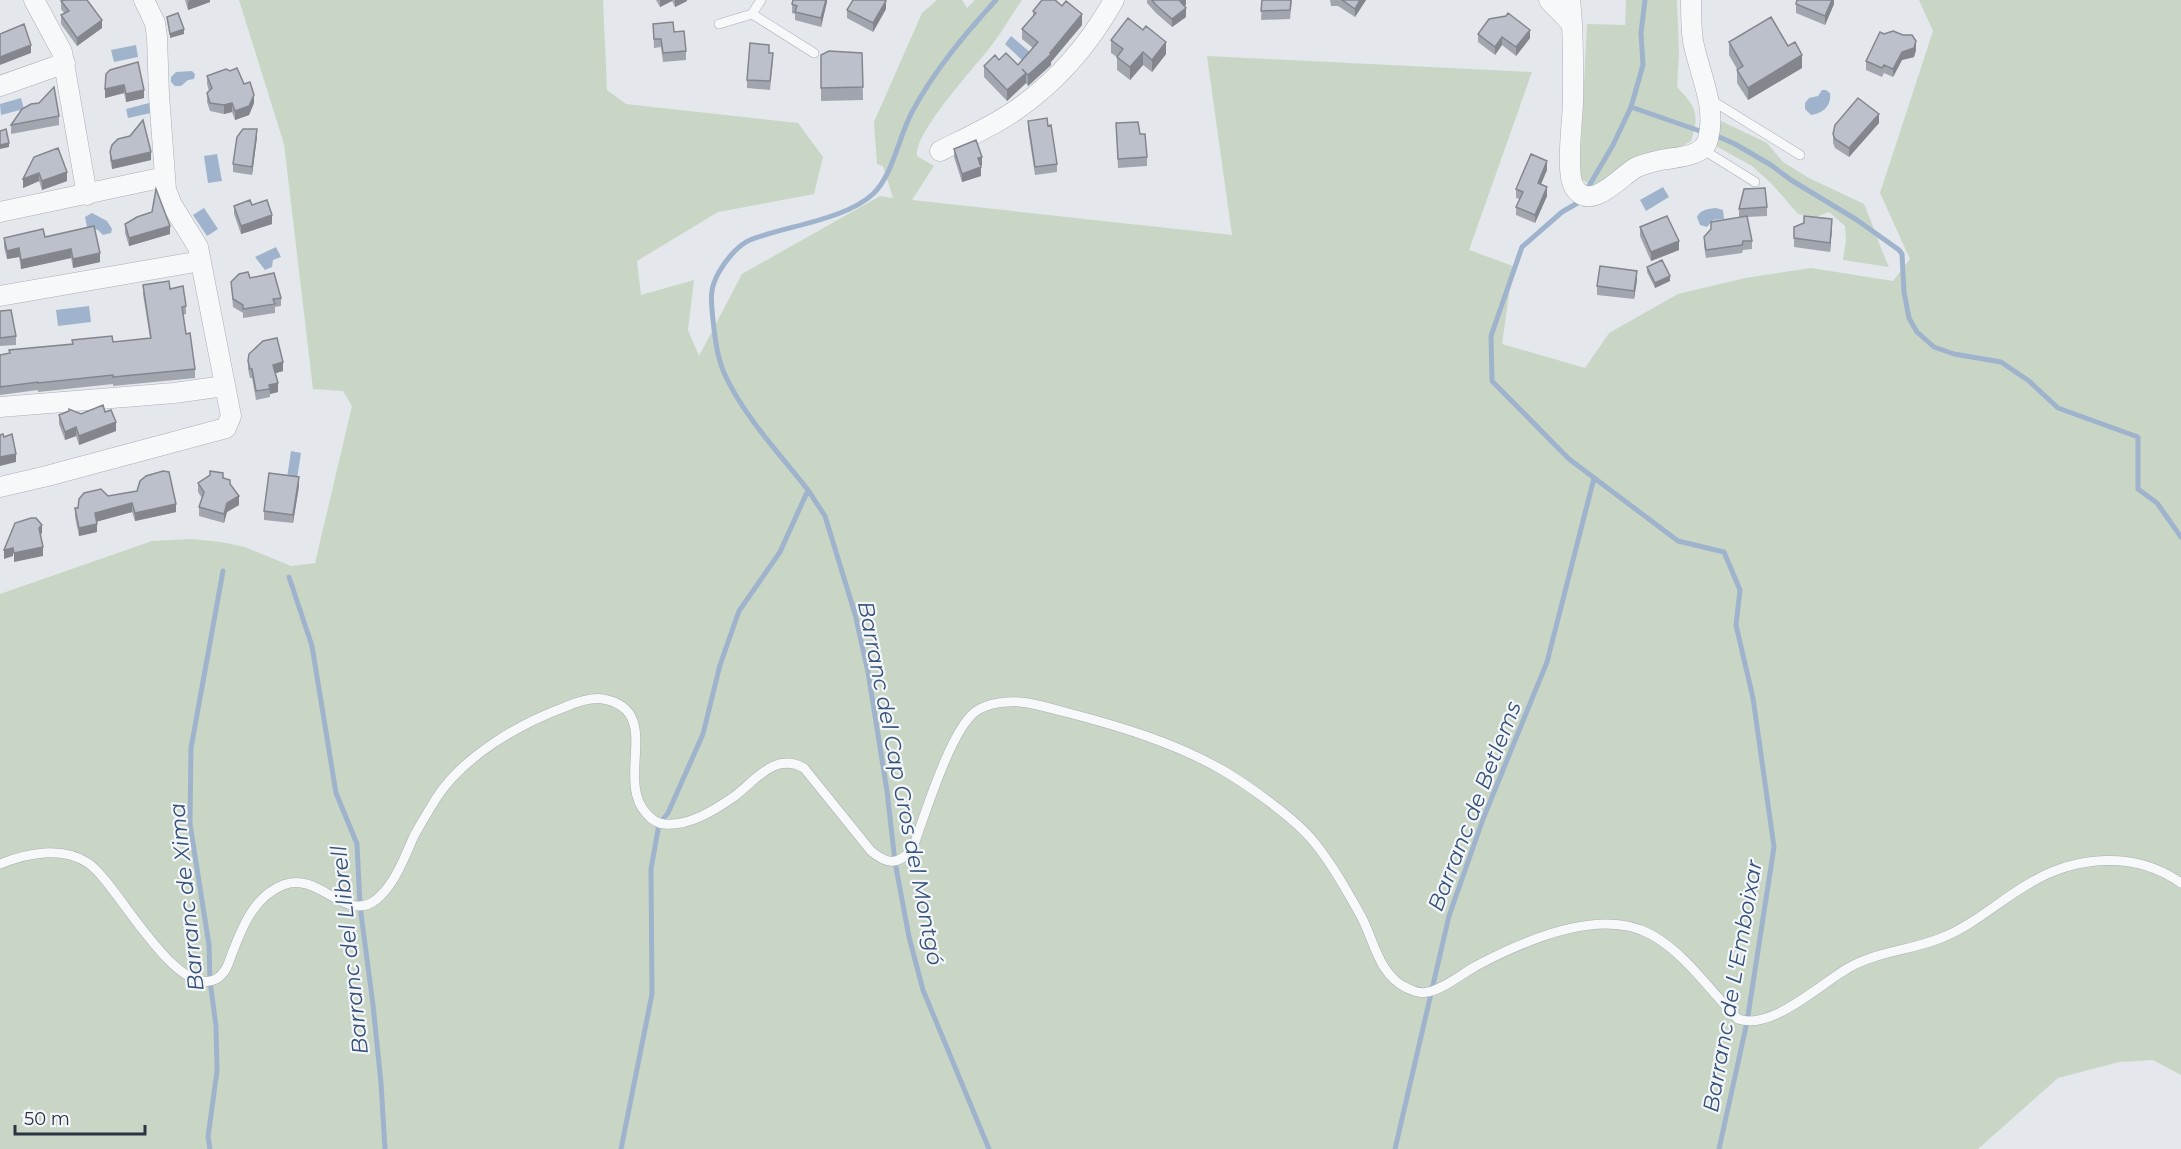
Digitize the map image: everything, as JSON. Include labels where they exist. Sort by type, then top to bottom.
[{"type":"street","points":[[34,0],[60,46],[65,63],[87,195]]},
{"type":"street","points":[[0,487],[226,428],[231,416],[201,261],[192,236],[168,196],[159,95],[158,37],[155,23],[144,0]]},
{"type":"street","points":[[940,152],[1012,113],[1044,89],[1076,56],[1098,27],[1114,0]]},
{"type":"street","points":[[1549,0],[1571,23]]},
{"type":"street","points":[[1570,0],[1573,102],[1572,177],[1573,186],[1584,195],[1597,195],[1637,167],[1647,163],[1694,154],[1708,142],[1711,114],[1693,39],[1691,0]]},
{"type":"street","points":[[0,86],[65,63]]},
{"type":"street","points":[[0,212],[165,177]]},
{"type":"street","points":[[0,296],[201,261]]},
{"type":"street","points":[[0,407],[174,393],[224,386]]},
{"type":"lane","points":[[719,24],[752,14],[761,0]]},
{"type":"lane","points":[[752,14],[814,52]]},
{"type":"lane","points":[[1708,98],[1800,155]]},
{"type":"lane","points":[[1702,149],[1755,182]]},
{"type":"lane","points":[[0,864],[23,856],[42,853],[60,854],[86,862],[104,878],[134,922],[158,948],[191,977],[201,982],[216,980],[226,970],[252,909],[265,896],[286,883],[295,882],[312,885],[350,906],[369,905],[384,892],[395,876],[430,808],[459,772],[502,738],[544,715],[583,700],[601,698],[624,706],[634,719],[636,738],[634,771],[637,802],[648,816],[659,824],[669,825],[693,820],[733,797],[757,776],[772,767],[780,763],[794,762],[804,768],[871,851],[880,859],[888,862],[895,862],[912,850],[952,745],[964,723],[976,711],[992,704],[1026,702],[1109,724],[1159,741],[1223,771],[1253,790],[1306,833],[1343,885],[1362,919],[1381,962],[1397,982],[1419,992],[1427,992],[1445,985],[1496,957],[1537,939],[1573,928],[1616,924],[1644,931],[1663,942],[1686,961],[1738,1019],[1755,1022],[1784,1010],[1863,961],[1950,934],[2031,882],[2066,867],[2095,861],[2133,862],[2159,870],[2181,883]]},
{"type":"green space","points":[[239,0],[603,0],[607,90],[626,104],[798,123],[823,157],[814,194],[718,212],[637,261],[641,295],[694,280],[688,330],[699,356],[742,274],[880,196],[893,198],[883,166],[877,164],[874,122],[922,13],[937,0],[962,0],[967,8],[975,0],[1022,0],[998,37],[948,98],[926,131],[919,145],[917,156],[934,166],[912,200],[1232,235],[1207,56],[1532,72],[1469,250],[1513,266],[1502,344],[1585,368],[1609,333],[1678,294],[1745,278],[1811,268],[1893,281],[1910,259],[1880,193],[1933,31],[1919,0],[2181,0],[2181,1075],[2153,1060],[2119,1062],[2058,1078],[1978,1149],[0,1149],[0,594],[152,541],[191,539],[221,542],[245,547],[291,566],[315,563],[352,406],[343,391],[313,389],[284,144]]},
{"type":"green space","points":[[1626,0],[1677,0],[1679,52],[1677,87],[1692,106],[1696,117],[1695,124],[1691,141],[1682,146],[1645,155],[1594,187],[1581,179],[1580,163],[1587,24],[1625,25]]},
{"type":"green space","points":[[1721,121],[1767,143],[1783,162],[1809,178],[1864,204],[1889,267],[1843,260],[1846,240],[1845,226],[1829,212],[1816,217],[1798,214],[1771,183],[1752,166],[1716,146]]},
{"type":"water","points":[[1011,36],[1031,53],[1024,62],[1005,44]]},
{"type":"water","points":[[136,45],[138,57],[114,62],[111,50]]},
{"type":"water","points":[[192,71],[195,74],[194,79],[188,80],[181,86],[175,86],[171,82],[171,77],[176,72]]},
{"type":"water","points":[[1822,90],[1830,93],[1830,101],[1826,108],[1811,115],[1805,109],[1805,103],[1809,98],[1818,96]]},
{"type":"water","points":[[21,98],[24,109],[1,115],[0,104]]},
{"type":"water","points":[[149,103],[151,113],[128,118],[126,109]]},
{"type":"water","points":[[217,154],[222,181],[208,183],[204,156]]},
{"type":"water","points":[[1663,187],[1669,197],[1646,211],[1640,200]]},
{"type":"water","points":[[204,208],[218,229],[207,236],[193,215]]},
{"type":"water","points":[[1716,208],[1723,210],[1724,219],[1713,220],[1707,227],[1700,225],[1697,217],[1699,214]]},
{"type":"water","points":[[92,213],[107,221],[112,229],[111,233],[103,235],[98,230],[87,227],[85,217]]},
{"type":"water","points":[[276,247],[281,257],[273,260],[272,267],[265,270],[255,257]]},
{"type":"water","points":[[89,306],[91,322],[58,326],[56,310]]},
{"type":"water","points":[[291,451],[301,453],[297,479],[287,478]]},
{"type":"building","points":[[87,0],[102,20],[77,38],[61,15],[69,11],[61,1]]},
{"type":"building","points":[[793,0],[826,0],[821,18],[795,12],[797,6],[792,4]]},
{"type":"building","points":[[853,0],[886,1],[873,23],[847,10]]},
{"type":"building","points":[[1042,0],[1055,0],[1062,6],[1066,1],[1082,14],[1051,54],[1007,90],[984,66],[995,55],[999,60],[1006,53],[1018,65],[1038,42],[1022,29],[1036,13],[1033,11]]},
{"type":"building","points":[[1152,0],[1181,0],[1186,8],[1172,19]]},
{"type":"building","points":[[1262,0],[1291,0],[1290,10],[1261,11]]},
{"type":"building","points":[[1342,0],[1360,0],[1355,9]]},
{"type":"building","points":[[1797,0],[1832,0],[1825,16],[1796,4]]},
{"type":"building","points":[[178,13],[184,29],[170,34],[167,17]]},
{"type":"building","points":[[1508,13],[1530,30],[1516,47],[1502,37],[1495,47],[1478,34],[1489,19],[1506,16]]},
{"type":"building","points":[[1771,17],[1788,46],[1795,42],[1802,55],[1748,88],[1737,70],[1743,66],[1729,42]]},
{"type":"building","points":[[1128,18],[1143,30],[1146,26],[1166,42],[1152,60],[1143,52],[1130,67],[1117,57],[1123,49],[1111,40]]},
{"type":"building","points":[[673,22],[674,32],[684,31],[686,51],[663,53],[661,39],[654,39],[653,24]]},
{"type":"building","points":[[24,24],[31,45],[0,57],[0,34]]},
{"type":"building","points":[[1893,31],[1903,35],[1912,35],[1916,41],[1914,48],[1902,52],[1893,69],[1884,65],[1882,68],[1866,61],[1880,32],[1884,34]]},
{"type":"building","points":[[750,43],[769,45],[769,53],[773,53],[770,81],[747,80]]},
{"type":"building","points":[[829,51],[862,53],[863,87],[821,88],[821,55]]},
{"type":"building","points":[[138,62],[144,90],[126,94],[124,85],[105,89],[106,74],[110,70]]},
{"type":"building","points":[[237,68],[244,84],[250,82],[254,95],[249,106],[235,111],[232,103],[224,105],[210,103],[207,93],[212,88],[207,76],[226,69],[230,71]]},
{"type":"building","points":[[54,87],[59,116],[11,125],[22,109],[39,103]]},
{"type":"building","points":[[1858,98],[1879,114],[1849,148],[1835,139],[1833,134],[1835,125]]},
{"type":"building","points":[[1047,118],[1048,126],[1051,125],[1057,164],[1035,167],[1028,121]]},
{"type":"building","points":[[143,120],[151,152],[112,161],[110,152],[112,145],[118,139],[130,136]]},
{"type":"building","points":[[1138,122],[1140,134],[1145,134],[1147,157],[1118,159],[1116,123]]},
{"type":"building","points":[[6,129],[9,143],[0,145],[0,131]]},
{"type":"building","points":[[243,129],[257,129],[252,167],[233,164],[237,137]]},
{"type":"building","points":[[976,140],[982,157],[978,158],[981,167],[962,174],[954,149]]},
{"type":"building","points":[[58,148],[67,172],[42,181],[39,173],[23,179],[34,157]]},
{"type":"building","points":[[1531,154],[1547,161],[1538,183],[1547,187],[1535,215],[1516,207],[1523,192],[1516,189]]},
{"type":"building","points":[[1765,188],[1767,207],[1739,209],[1744,189]]},
{"type":"building","points":[[156,189],[170,226],[129,238],[125,224],[152,212]]},
{"type":"building","points":[[250,200],[252,205],[267,200],[272,215],[241,226],[234,206]]},
{"type":"building","points":[[1667,216],[1679,241],[1651,252],[1640,227]]},
{"type":"building","points":[[1747,216],[1752,241],[1743,241],[1742,245],[1706,250],[1704,237],[1711,229],[1711,222]]},
{"type":"building","points":[[1804,216],[1832,219],[1830,243],[1794,238],[1794,227],[1804,223]]},
{"type":"building","points":[[94,226],[100,253],[73,259],[71,249],[21,260],[19,248],[7,251],[4,238],[43,229],[45,237]]},
{"type":"building","points":[[1662,260],[1670,276],[1655,283],[1647,267]]},
{"type":"building","points":[[1600,266],[1637,271],[1634,291],[1597,286]]},
{"type":"building","points":[[248,272],[250,278],[274,273],[281,298],[273,299],[275,304],[243,309],[243,305],[233,299],[231,282],[239,274]]},
{"type":"building","points":[[169,281],[170,289],[183,286],[186,306],[182,307],[186,334],[190,333],[195,369],[0,387],[0,355],[10,353],[9,350],[73,344],[72,340],[112,336],[113,342],[151,338],[143,285]]},
{"type":"building","points":[[11,310],[16,336],[0,338],[0,311]]},
{"type":"building","points":[[277,338],[283,362],[273,365],[278,383],[269,385],[270,389],[256,391],[252,369],[248,361],[249,354],[263,341]]},
{"type":"building","points":[[103,405],[105,412],[111,410],[116,422],[79,436],[76,427],[65,432],[59,415],[69,409],[81,414]]},
{"type":"building","points":[[3,434],[4,437],[12,434],[16,454],[0,457],[0,435]]},
{"type":"building","points":[[163,471],[169,472],[176,504],[135,513],[132,503],[95,513],[97,524],[79,528],[75,508],[78,508],[79,499],[84,493],[101,489],[108,496],[137,491],[140,481],[146,476]]},
{"type":"building","points":[[210,471],[223,473],[223,478],[230,480],[230,484],[239,496],[227,503],[224,514],[199,507],[204,492],[198,483],[210,475]]},
{"type":"building","points":[[269,473],[299,477],[293,515],[264,511]]},
{"type":"building","points":[[36,518],[42,525],[39,528],[43,547],[14,553],[13,548],[4,550],[15,523]]},
{"type":"waterway","name":"Barranc de L'Emboixar","points":[[621,1149],[652,994],[651,869],[659,824],[668,813],[703,734],[720,665],[739,611],[780,552],[808,490],[753,422],[726,377],[718,356],[711,301],[712,289],[728,258],[745,242],[831,216],[861,203],[873,194],[886,177],[907,122],[930,82],[961,40],[996,0]]},
{"type":"waterway","name":"Barranc de L'Emboixar","points":[[1589,186],[1613,145],[1631,107],[1643,65],[1641,33],[1645,0]]},
{"type":"waterway","points":[[1631,107],[1700,131]]},
{"type":"waterway","points":[[1717,136],[1771,165],[1899,250],[1902,254],[1904,292],[1909,318],[1917,332],[1934,347],[1954,354],[2001,362],[2029,381],[2058,408],[2138,437],[2138,489],[2157,503],[2181,537]]},
{"type":"waterway","name":"Barranc de L'Emboixar","points":[[1581,201],[1562,212],[1522,247],[1491,336],[1492,381],[1569,459],[1678,541],[1724,552],[1740,590],[1736,625],[1753,698],[1774,847],[1747,1022],[1719,1149]]},
{"type":"waterway","name":"Barranc de Betlems","points":[[1395,1149],[1449,916],[1483,819],[1547,662],[1594,478]]},
{"type":"waterway","name":"Barranc del Cap Gros del Montgó","points":[[808,490],[825,516],[855,614],[868,672],[887,791],[895,862],[909,937],[923,990],[989,1149]]},
{"type":"waterway","name":"Barranc de Xima","points":[[210,1149],[208,1137],[217,1071],[216,1026],[210,981],[209,945],[190,824],[191,748],[223,571]]},
{"type":"waterway","name":"Barranc del Llibrell","points":[[289,577],[312,646],[336,793],[357,844],[360,906],[373,1005],[385,1149]]}]
